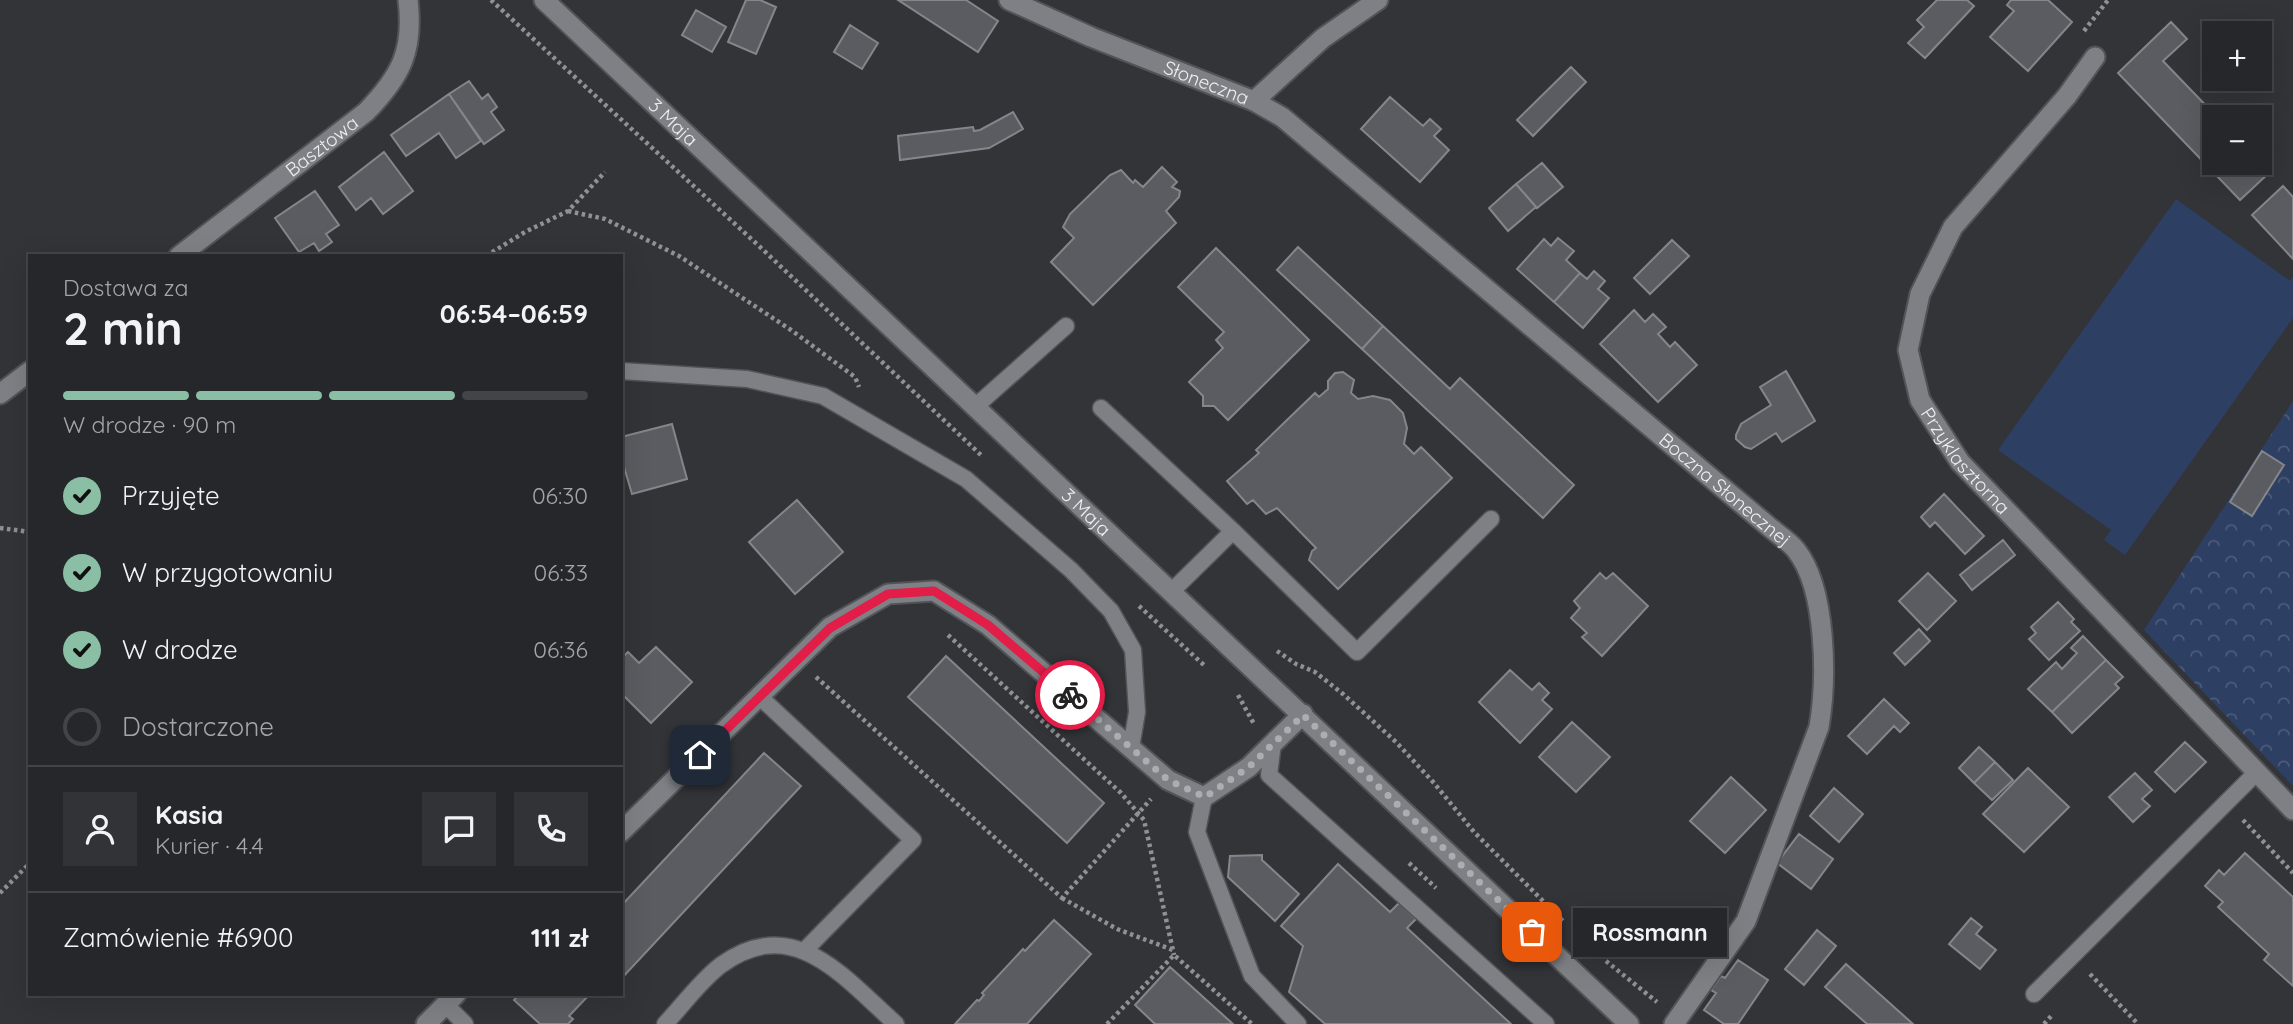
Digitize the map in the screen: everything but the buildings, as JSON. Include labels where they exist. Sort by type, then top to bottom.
[{"type":"street","name":"Basztowa","points":[[182,254],[366,112],[387,90],[407,50],[411,27],[408,0]]},
{"type":"street","name":"3 Maja","points":[[544,0],[1629,1024]]},
{"type":"street","name":"Słoneczna","points":[[1012,1],[1091,37],[1254,101],[1323,38],[1378,0]]},
{"type":"street","name":"Przyklasztorna","points":[[2095,57],[2067,96],[1953,227],[1920,294],[1908,350],[1920,400],[1960,462],[2293,810]]},
{"type":"street","name":"Boczna Słonecznej","points":[[1254,101],[1282,117],[1767,525],[1796,550],[1806,567],[1821,622],[1823,704],[1819,726],[1746,921],[1675,1022]]},
{"type":"street","points":[[0,394],[28,373]]},
{"type":"street","points":[[623,830],[830,628],[888,594],[934,591],[988,625],[1168,780],[1205,797],[1249,767],[1303,715]]},
{"type":"street","points":[[426,1024],[450,999]]},
{"type":"lane","points":[[976,407],[1066,326]]},
{"type":"lane","points":[[623,371],[747,379],[823,396],[966,479],[1071,570],[1111,611],[1133,650],[1137,712],[1131,748]]},
{"type":"lane","points":[[1101,408],[1357,652],[1491,519]]},
{"type":"lane","points":[[1172,591],[1233,531]]},
{"type":"lane","points":[[760,697],[913,840],[805,950]]},
{"type":"lane","points":[[1273,743],[1269,775],[1546,1024]]},
{"type":"lane","points":[[2034,994],[2258,772]]},
{"type":"lane","points":[[1205,797],[1197,832],[1252,976],[1298,1024]]},
{"type":"lane","points":[[665,1024],[719,967],[739,954],[760,946],[805,950],[826,962],[896,1024]]},
{"type":"lane","points":[[450,999],[465,1024]]},
{"type":"path","points":[[489,254],[525,232],[568,211],[605,172]]},
{"type":"path","points":[[568,211],[605,219],[679,257],[790,330],[855,377],[871,424]]},
{"type":"path","points":[[0,528],[28,532]]},
{"type":"path","points":[[942,629],[1121,793],[1144,820],[1174,953]]},
{"type":"path","points":[[1276,650],[1325,679],[1396,742],[1474,832],[1570,927]]},
{"type":"path","points":[[797,660],[1062,898],[1117,929],[1174,953],[1252,1024]]},
{"type":"path","points":[[2227,803],[2293,873]]},
{"type":"path","points":[[1062,898],[1138,813]]},
{"type":"path","points":[[0,893],[28,865]]},
{"type":"path","points":[[1111,1023],[1174,953]]},
{"type":"path","points":[[1598,956],[1663,1006],[1675,1022]]},
{"type":"path","points":[[2073,956],[2138,1024]]},
{"type":"green space","points":[[2176,199],[2290,281],[2293,277],[2293,318],[2125,555],[2104,540],[2111,530],[1998,450]]},
{"type":"green space","points":[[2293,401],[2293,786],[2144,630]]},
{"type":"way so far","points":[[1070,695],[1168,780],[1205,797],[1249,767],[1303,715],[1532,932]]},
{"type":"place","name":"Rossmann","points":[[1532,932]]},
{"type":"route","points":[[700,755],[830,628],[888,594],[934,591],[988,625],[1070,695]]}]
